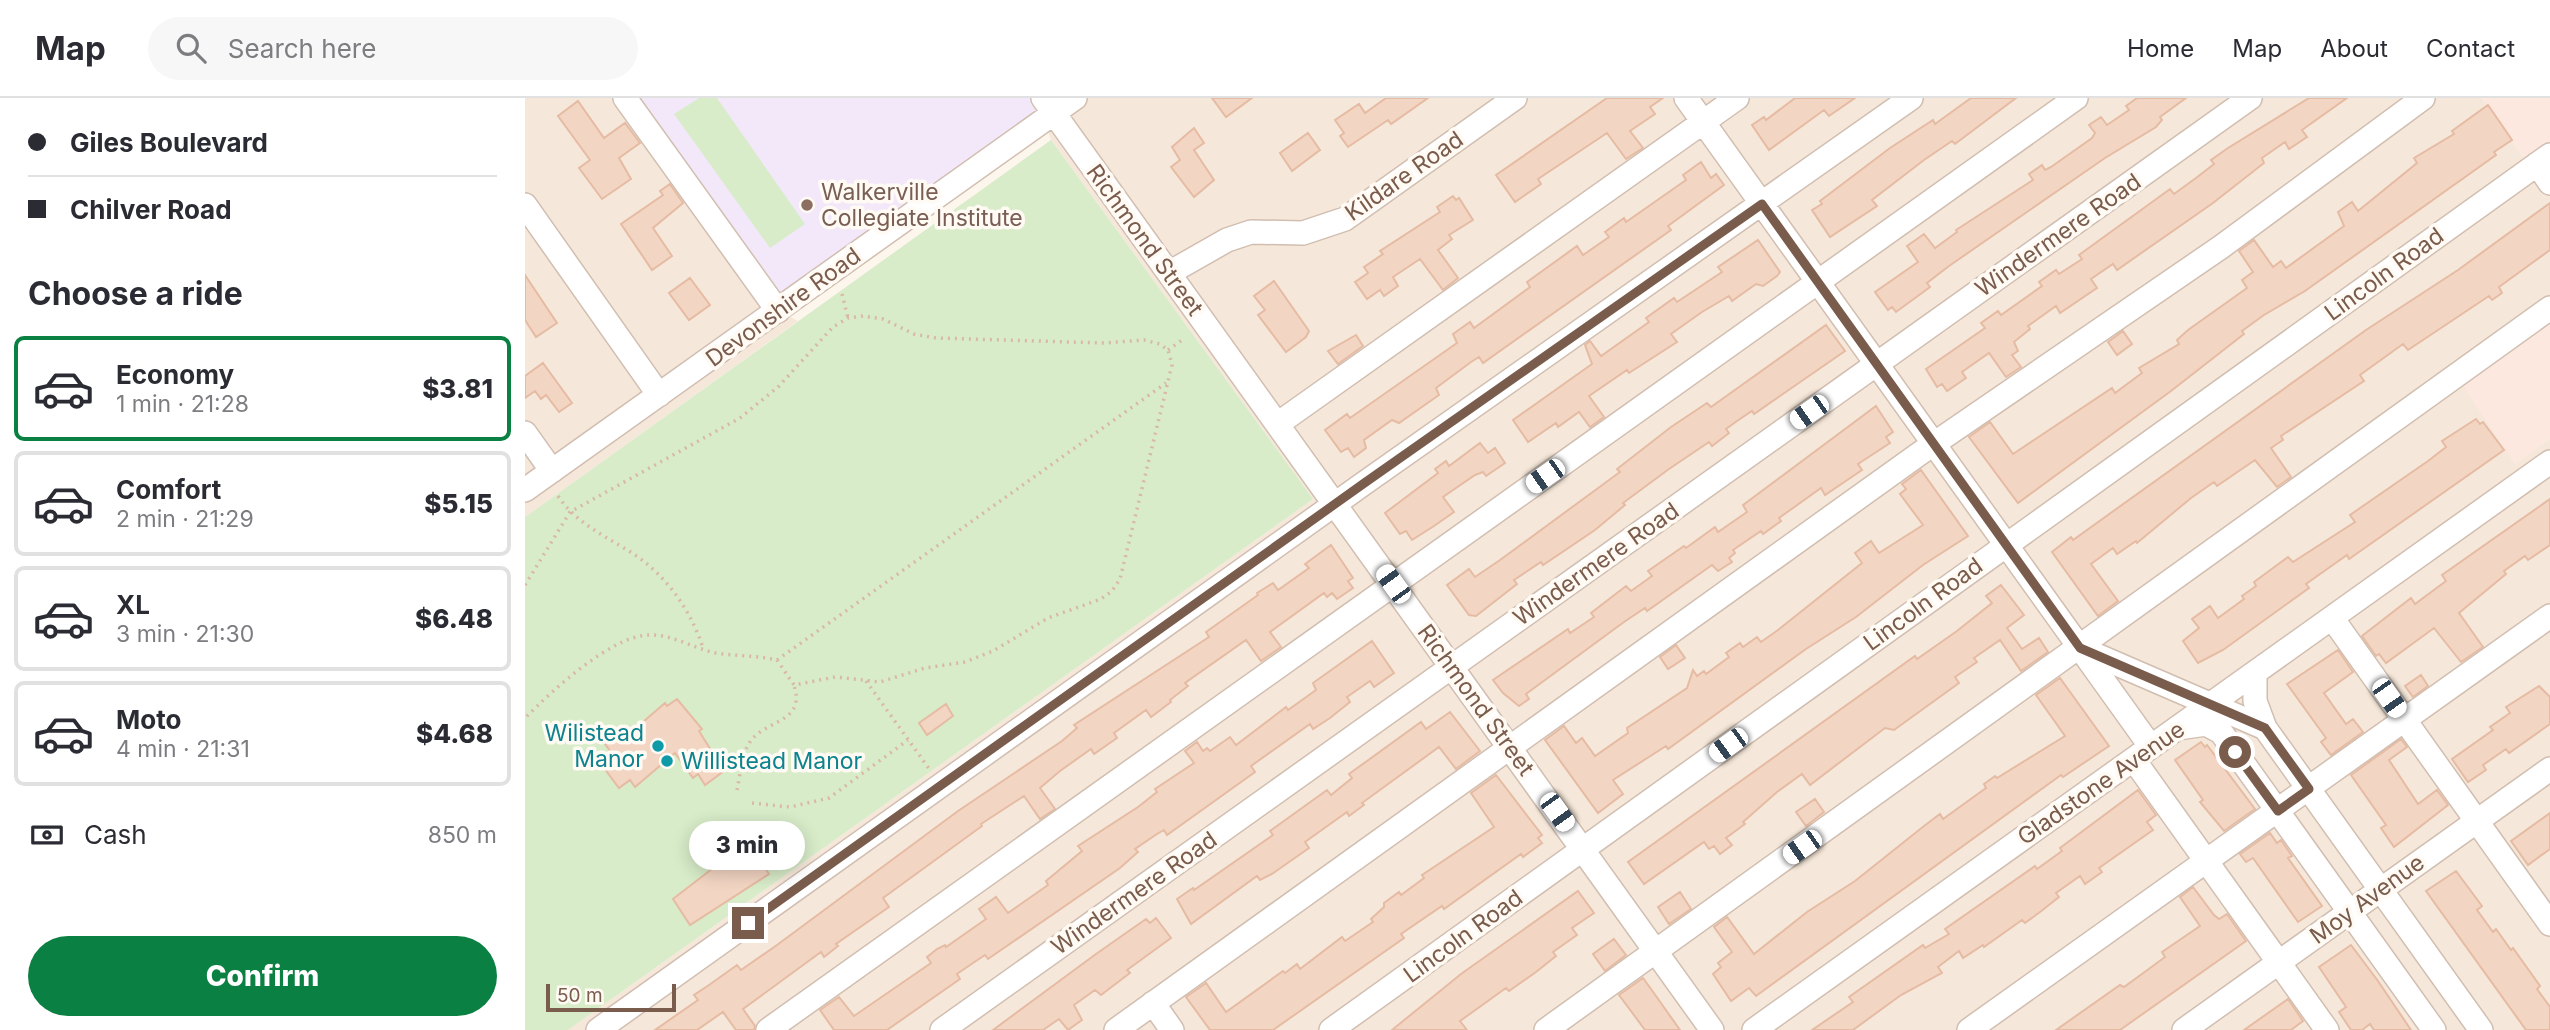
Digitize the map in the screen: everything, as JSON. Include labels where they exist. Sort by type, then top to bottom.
[{"type":"street","points":[[625,98],[778,312]]},
{"type":"street","name":"Devonshire Road","points":[[525,490],[778,312],[1048,105],[1075,98]]},
{"type":"street","name":"Kildare Road","points":[[1169,273],[1227,240],[1251,232],[1303,233],[1345,219],[1515,98]]},
{"type":"street","points":[[1686,98],[2080,648],[2207,862],[2327,1030]]},
{"type":"street","points":[[1279,423],[1737,98]]},
{"type":"street","points":[[598,1030],[1335,503],[1911,98]]},
{"type":"street","points":[[768,1030],[2076,98]]},
{"type":"street","name":"Windermere Road","points":[[942,1030],[2250,98]]},
{"type":"street","points":[[1117,1030],[1934,443],[2221,247],[2423,98]]},
{"type":"street","name":"Richmond Street","points":[[1048,105],[1279,423],[1711,1030]]},
{"type":"street","name":"Lincoln Road","points":[[1331,1030],[2006,544],[2546,167]]},
{"type":"street","points":[[525,205],[659,395]]},
{"type":"street","points":[[1546,1030],[2550,308]]},
{"type":"street","points":[[525,433],[552,471]]},
{"type":"street","name":"Gladstone Avenue","points":[[1753,1030],[2550,463]]},
{"type":"street","points":[[1969,1030],[2550,616]]},
{"type":"street","points":[[2332,618],[2550,923]]},
{"type":"street","points":[[2080,648],[2265,728]]},
{"type":"street","points":[[2255,673],[2255,701],[2265,728],[2481,1030]]},
{"type":"street","points":[[2178,728],[2206,724],[2221,732],[2428,1021],[2453,990]]},
{"type":"street","name":"Moy Avenue","points":[[2184,1030],[2550,769]]},
{"type":"street","points":[[1153,1003],[1172,1030]]},
{"type":"path","points":[[842,294],[849,318]]},
{"type":"path","points":[[525,585],[570,512],[740,418],[778,387],[833,327],[849,318],[863,316],[883,319],[914,334],[936,338],[1104,343],[1144,340],[1160,344],[1168,350],[1172,365],[1120,579],[1112,591],[1101,599],[1048,618],[993,651],[965,662],[925,668],[880,682],[835,677],[794,685]]},
{"type":"path","points":[[1168,350],[1185,338]]},
{"type":"path","points":[[525,718],[544,699],[616,644],[650,634],[722,654],[777,660],[1167,382]]},
{"type":"path","points":[[558,496],[570,512],[635,555],[661,578],[683,603],[703,649]]},
{"type":"path","points":[[737,790],[745,751],[755,737],[785,718],[796,706],[794,685],[777,660]]},
{"type":"path","points":[[866,681],[931,772]]},
{"type":"path","points":[[752,803],[789,807],[829,798],[908,740]]},
{"type":"shaded area","points":[[525,98],[627,98],[771,307],[798,321],[525,517]]},
{"type":"shaded area","name":"Walkerville Collegiate Institute","points":[[627,98],[1031,98],[1041,112],[771,307]]},
{"type":"shaded area","points":[[1031,98],[2482,98],[2550,194],[2550,298],[2514,464],[2550,439],[2550,1030],[568,1030],[1313,499],[1051,140],[1041,113]]},
{"type":"shaded area","points":[[2482,98],[2550,98],[2550,194],[2519,150]]},
{"type":"shaded area","points":[[2550,298],[2550,439],[2515,464],[2453,371]]},
{"type":"green space","points":[[699,98],[717,98],[805,224],[770,248],[674,114]]},
{"type":"green space","points":[[1051,140],[1313,499],[568,1030],[525,1030],[525,517]]},
{"type":"building","points":[[1212,98],[1252,98],[1226,117]]},
{"type":"building","points":[[1386,98],[1428,98],[1391,124],[1388,120],[1348,147],[1340,136],[1344,133],[1335,120],[1359,104],[1365,113]]},
{"type":"building","points":[[1607,98],[1663,98],[1650,107],[1655,114],[1630,131],[1643,148],[1626,159],[1607,133],[1538,179],[1541,184],[1515,202],[1496,175]]},
{"type":"building","points":[[1795,98],[1855,98],[1829,116],[1824,110],[1769,150],[1752,125],[1764,117],[1766,120]]},
{"type":"building","points":[[1971,98],[2016,98],[1955,144],[1952,141],[1924,160],[1872,200],[1877,206],[1830,237],[1812,210],[1822,204],[1820,201],[1890,148],[1933,120],[1935,124]]},
{"type":"building","points":[[2137,98],[2186,98],[2160,117],[2162,120],[2156,127],[2105,158],[1949,266],[1927,283],[1930,287],[1896,312],[1892,307],[1888,310],[1875,292],[1918,262],[1907,246],[1924,234],[1935,248],[1957,232],[1956,230],[2033,180],[2029,174],[2042,165],[2045,170],[2051,167],[2092,138],[2095,133],[2089,125],[2101,117],[2107,125],[2129,110],[2126,106]]},
{"type":"building","points":[[2309,98],[2347,98],[2302,130],[2307,137],[2289,149],[2285,142],[2262,158],[2264,163],[2213,203],[2117,270],[2113,264],[2091,279],[2097,288],[2060,313],[2056,306],[2028,326],[2030,329],[2014,342],[2018,351],[2012,355],[2021,367],[2006,377],[1989,353],[1962,372],[1966,378],[1947,391],[1942,384],[1937,387],[1926,369],[1985,328],[1981,323],[1998,311],[2001,315],[2042,286],[2039,282],[2056,270],[2059,274],[2082,259],[2079,255],[2170,189],[2174,194],[2196,178],[2214,164],[2211,160],[2228,148]]},
{"type":"building","points":[[578,101],[604,138],[625,123],[640,143],[619,158],[631,179],[602,199],[579,168],[590,160],[558,116]]},
{"type":"building","points":[[2488,105],[2512,140],[2494,152],[2496,155],[2305,291],[2242,331],[2244,334],[2171,391],[2018,503],[1969,437],[1990,422],[2013,454],[2112,388],[2115,393],[2142,373],[2139,368],[2179,344],[2177,340],[2188,330],[2247,288],[2242,280],[2253,272],[2239,251],[2254,240],[2273,267],[2281,261],[2286,268],[2344,226],[2338,212],[2352,202],[2358,211],[2417,163],[2414,158],[2454,134],[2452,131]]},
{"type":"building","points":[[1194,128],[1204,143],[1194,150],[1214,180],[1194,197],[1171,167],[1180,160],[1172,147]]},
{"type":"building","points":[[1308,133],[1320,150],[1292,171],[1280,153]]},
{"type":"building","points":[[1701,162],[1711,178],[1716,174],[1724,185],[1668,226],[1671,230],[1483,363],[1479,357],[1471,362],[1436,388],[1439,395],[1399,423],[1392,420],[1364,440],[1366,448],[1354,457],[1348,448],[1341,452],[1325,430],[1347,414],[1350,418],[1457,343],[1453,334],[1470,322],[1474,328],[1530,287],[1527,282],[1577,246],[1583,255],[1609,237],[1605,232],[1624,218],[1626,222],[1686,180],[1683,175]]},
{"type":"building","points":[[670,184],[683,203],[653,228],[672,256],[652,270],[621,224],[663,195],[660,191]]},
{"type":"building","points":[[1453,196],[1456,200],[1459,198],[1473,220],[1449,235],[1452,239],[1438,250],[1458,278],[1443,290],[1420,259],[1393,277],[1398,286],[1384,296],[1380,290],[1367,299],[1355,282],[1368,273],[1364,267],[1383,254],[1380,251],[1440,212],[1437,207]]},
{"type":"building","points":[[2550,203],[2550,250],[2499,287],[2502,293],[2492,300],[2489,296],[2408,350],[2403,344],[2360,375],[2364,381],[2281,436],[2283,440],[2271,448],[2291,477],[2277,487],[2255,460],[2217,486],[2214,482],[2191,498],[2137,543],[2136,541],[2117,554],[2113,548],[2091,564],[2118,601],[2098,616],[2052,552],[2071,537],[2073,540],[2366,330],[2458,270]]},
{"type":"building","points":[[1758,240],[1780,272],[1777,276],[1763,286],[1756,284],[1732,301],[1729,296],[1702,312],[1671,334],[1677,342],[1629,373],[1627,370],[1589,396],[1604,417],[1590,427],[1579,412],[1558,427],[1556,423],[1528,442],[1513,420],[1592,364],[1585,345],[1590,341],[1601,356],[1649,322],[1646,318],[1674,298],[1677,302],[1722,272],[1718,267]]},
{"type":"building","points":[[525,275],[557,323],[536,337],[525,320]]},
{"type":"building","points":[[690,278],[710,305],[689,320],[669,293]]},
{"type":"building","points":[[1274,281],[1309,331],[1306,337],[1286,352],[1258,315],[1265,310],[1254,296]]},
{"type":"building","points":[[1826,325],[1845,351],[1754,414],[1752,411],[1737,421],[1726,429],[1729,433],[1712,446],[1709,442],[1669,469],[1623,503],[1625,505],[1595,530],[1543,565],[1541,562],[1514,580],[1517,584],[1476,616],[1469,615],[1447,585],[1469,569],[1475,577],[1500,560],[1620,472],[1617,469],[1671,427],[1707,403],[1711,407]]},
{"type":"building","points":[[2123,331],[2132,344],[2117,355],[2108,342]]},
{"type":"building","points":[[1356,335],[1363,346],[1338,364],[1328,351]]},
{"type":"building","points":[[543,363],[572,403],[559,412],[546,395],[541,399],[535,391],[525,398],[525,376]]},
{"type":"building","points":[[1876,406],[1893,432],[1886,437],[1890,443],[1858,464],[1862,470],[1825,495],[1821,488],[1779,518],[1781,521],[1763,534],[1761,531],[1733,550],[1735,553],[1729,558],[1732,562],[1718,571],[1712,565],[1647,611],[1645,608],[1624,622],[1526,694],[1529,699],[1519,706],[1503,693],[1493,680],[1568,629],[1570,633],[1594,617],[1591,613],[1626,586],[1631,591],[1652,576],[1648,571],[1684,546],[1686,548],[1715,527],[1718,532],[1747,512],[1743,505]]},
{"type":"building","points":[[2476,419],[2480,424],[2483,422],[2504,450],[2349,559],[2347,555],[2306,584],[2309,588],[2223,650],[2198,663],[2183,641],[2199,628],[2192,619],[2210,606],[2218,618],[2244,599],[2242,596],[2256,586],[2254,582],[2288,557],[2293,562],[2355,522],[2350,515],[2428,461],[2446,447],[2442,441]]},
{"type":"building","points":[[1480,443],[1488,453],[1495,448],[1505,463],[1486,476],[1483,472],[1475,475],[1443,497],[1454,512],[1434,526],[1412,540],[1406,531],[1400,534],[1385,513],[1438,473],[1435,469],[1446,461],[1449,466]]},
{"type":"building","points":[[1921,470],[1968,536],[1923,565],[1856,617],[1806,649],[1668,749],[1666,746],[1613,780],[1623,794],[1598,813],[1545,740],[1564,726],[1576,743],[1582,738],[1595,756],[1628,733],[1627,728],[1687,688],[1693,670],[1697,676],[1704,671],[1706,674],[1729,657],[1726,653],[1740,643],[1743,647],[1757,637],[1761,642],[1778,630],[1862,563],[1855,553],[1871,541],[1879,553],[1923,525],[1900,494],[1906,489],[1902,484]]},
{"type":"building","points":[[2550,499],[2550,545],[2528,560],[2525,556],[2504,571],[2506,574],[2459,613],[2483,647],[2461,662],[2434,628],[2386,663],[2379,654],[2376,656],[2362,636],[2411,598],[2415,604],[2446,581],[2442,575]]},
{"type":"building","points":[[1331,545],[1353,578],[1348,581],[1353,588],[1337,599],[1332,593],[1327,597],[1324,593],[1270,632],[1281,647],[1261,661],[1246,640],[1185,683],[1188,686],[1151,717],[1146,710],[1114,733],[1117,738],[1094,754],[1091,749],[1060,771],[1040,788],[1055,809],[1040,819],[1024,796],[981,824],[982,826],[883,898],[889,907],[836,944],[838,946],[824,957],[821,952],[743,1009],[755,1026],[754,1030],[736,1030],[723,1012],[697,1030],[655,1030],[698,1000],[694,995],[737,965],[741,970],[958,811],[1062,741],[1077,728],[1074,725],[1209,637],[1206,632],[1258,595],[1257,593],[1273,583],[1278,590],[1309,568],[1305,564]]},
{"type":"building","points":[[2001,585],[2024,615],[2007,628],[2022,649],[2039,638],[2048,652],[2021,671],[2000,640],[1974,658],[1977,662],[1955,677],[1959,683],[1894,730],[1885,728],[1810,785],[1802,774],[1777,792],[1743,822],[1745,824],[1726,838],[1732,845],[1720,854],[1714,846],[1709,849],[1704,842],[1644,884],[1628,862],[1915,656],[1917,659],[1957,631],[1992,603],[1986,596]]},
{"type":"building","points":[[1372,641],[1394,673],[1374,687],[1370,681],[1347,697],[1350,702],[1330,718],[1313,729],[1310,724],[1251,766],[1255,772],[1167,835],[1164,830],[1135,849],[1138,852],[1120,868],[988,959],[985,955],[957,974],[960,979],[887,1030],[834,1030],[820,1010],[839,997],[854,1016],[931,963],[927,957],[937,949],[945,945],[946,947],[986,919],[979,909],[996,897],[1008,913],[1048,885],[1046,881],[1082,851],[1078,846],[1138,807],[1157,792],[1155,789],[1194,763],[1185,751],[1197,742],[1203,751],[1207,748],[1210,751],[1230,737],[1236,745],[1286,707],[1288,710],[1316,690],[1313,683]]},
{"type":"building","points":[[1676,645],[1685,658],[1668,669],[1660,657]]},
{"type":"building","points":[[2338,650],[2353,672],[2324,693],[2346,724],[2353,719],[2363,732],[2331,755],[2321,742],[2326,738],[2287,684]]},
{"type":"building","points":[[2421,675],[2428,686],[2413,697],[2405,686]]},
{"type":"building","points":[[2060,678],[2109,746],[2063,777],[2061,775],[1756,996],[1749,988],[1731,1001],[1713,974],[1721,967],[1718,963],[1732,952],[1714,927],[1727,917],[1754,954],[1807,912],[1855,881],[1940,814],[1943,819],[1986,788],[1984,784],[1995,776],[1997,778],[2065,736],[2036,695]]},
{"type":"building","points":[[2539,686],[2550,697],[2550,724],[2509,753],[2506,749],[2483,765],[2486,770],[2468,782],[2452,759],[2493,730],[2490,727],[2510,713],[2506,707]]},
{"type":"building","name":"Wilistead Manor","points":[[677,699],[702,729],[699,731],[724,771],[705,785],[698,774],[693,778],[675,753],[635,787],[630,780],[619,788],[598,760],[610,751],[603,741],[623,726],[629,734],[665,703],[667,706]]},
{"type":"building","points":[[946,704],[953,716],[927,735],[919,723]]},
{"type":"building","points":[[1450,712],[1480,751],[1456,769],[1439,747],[1362,803],[1364,805],[1349,816],[1347,812],[1305,842],[1309,848],[1272,874],[1260,880],[1257,876],[1191,924],[1177,899],[1273,835],[1270,831],[1327,790],[1331,795],[1352,778],[1349,774],[1421,722],[1426,729]]},
{"type":"building","points":[[2401,739],[2407,747],[2389,760],[2418,804],[2437,790],[2448,805],[2394,847],[2381,828],[2386,825],[2351,775]]},
{"type":"building","points":[[2201,742],[2205,747],[2207,745],[2255,809],[2224,831],[2200,802],[2203,800],[2175,760]]},
{"type":"building","points":[[1496,775],[1542,835],[1538,838],[1542,843],[1523,857],[1521,854],[1444,909],[1442,906],[1401,934],[1404,938],[1273,1030],[1210,1030],[1186,997],[1206,983],[1226,1012],[1283,971],[1285,973],[1297,964],[1300,969],[1342,937],[1345,941],[1373,922],[1371,919],[1384,907],[1384,903],[1399,892],[1401,895],[1424,878],[1422,875],[1494,827],[1471,793]]},
{"type":"building","points":[[2138,790],[2156,815],[2147,822],[2153,830],[2099,868],[2102,872],[2085,884],[2080,876],[2056,893],[2059,897],[2040,912],[2025,923],[2022,920],[1984,947],[1983,945],[1963,958],[1959,951],[1938,967],[1942,973],[1901,995],[1853,1030],[1812,1030],[1853,1002],[1849,997],[1923,945],[1925,948],[1949,934],[1945,929],[2035,866],[2037,869],[2062,851],[2060,848]]},
{"type":"building","points":[[1815,799],[1824,812],[1806,826],[1796,812]]},
{"type":"building","points":[[2550,813],[2550,849],[2528,865],[2511,841]]},
{"type":"building","points":[[2270,833],[2277,843],[2281,840],[2292,856],[2288,858],[2322,906],[2298,922],[2253,858],[2246,862],[2240,854]]},
{"type":"building","points":[[747,842],[769,874],[690,925],[673,899]]},
{"type":"building","points":[[2456,871],[2482,906],[2477,910],[2493,932],[2496,929],[2511,950],[2513,948],[2540,986],[2537,989],[2550,1007],[2550,1030],[2526,1030],[2426,891]]},
{"type":"building","points":[[2193,887],[2219,919],[2227,914],[2246,941],[2120,1030],[2056,1030],[2120,985],[2124,987],[2165,957],[2162,952],[2200,926],[2180,897]]},
{"type":"building","points":[[1578,891],[1594,913],[1572,928],[1577,935],[1553,952],[1556,956],[1536,972],[1509,991],[1506,988],[1460,1021],[1467,1030],[1392,1030],[1461,974]]},
{"type":"building","points":[[1680,892],[1691,909],[1669,924],[1658,907]]},
{"type":"building","points":[[1156,918],[1171,938],[1127,970],[1130,973],[1101,995],[1095,990],[1074,1005],[1082,1020],[1068,1030],[1059,1019],[1043,1030],[993,1030],[1146,919],[1150,923]]},
{"type":"building","points":[[1614,939],[1626,955],[1605,971],[1593,954]]},
{"type":"building","points":[[2351,945],[2411,1030],[2374,1030],[2370,1024],[2362,1030],[2351,1030],[2339,1012],[2346,1007],[2319,967]]},
{"type":"building","points":[[1643,978],[1680,1030],[1645,1030],[1619,995]]},
{"type":"building","points":[[2288,999],[2303,1021],[2291,1030],[2244,1030]]},
{"type":"place","name":"Walkerville Collegiate Institute","points":[[807,205]]},
{"type":"place","name":"Wilistead Manor","points":[[658,746]]},
{"type":"place","name":"Willistead Manor","points":[[667,761]]},
{"type":"route","points":[[748,923],[1363,484],[1762,204],[2080,648],[2265,728],[2309,789],[2278,811],[2235,752]]}]
